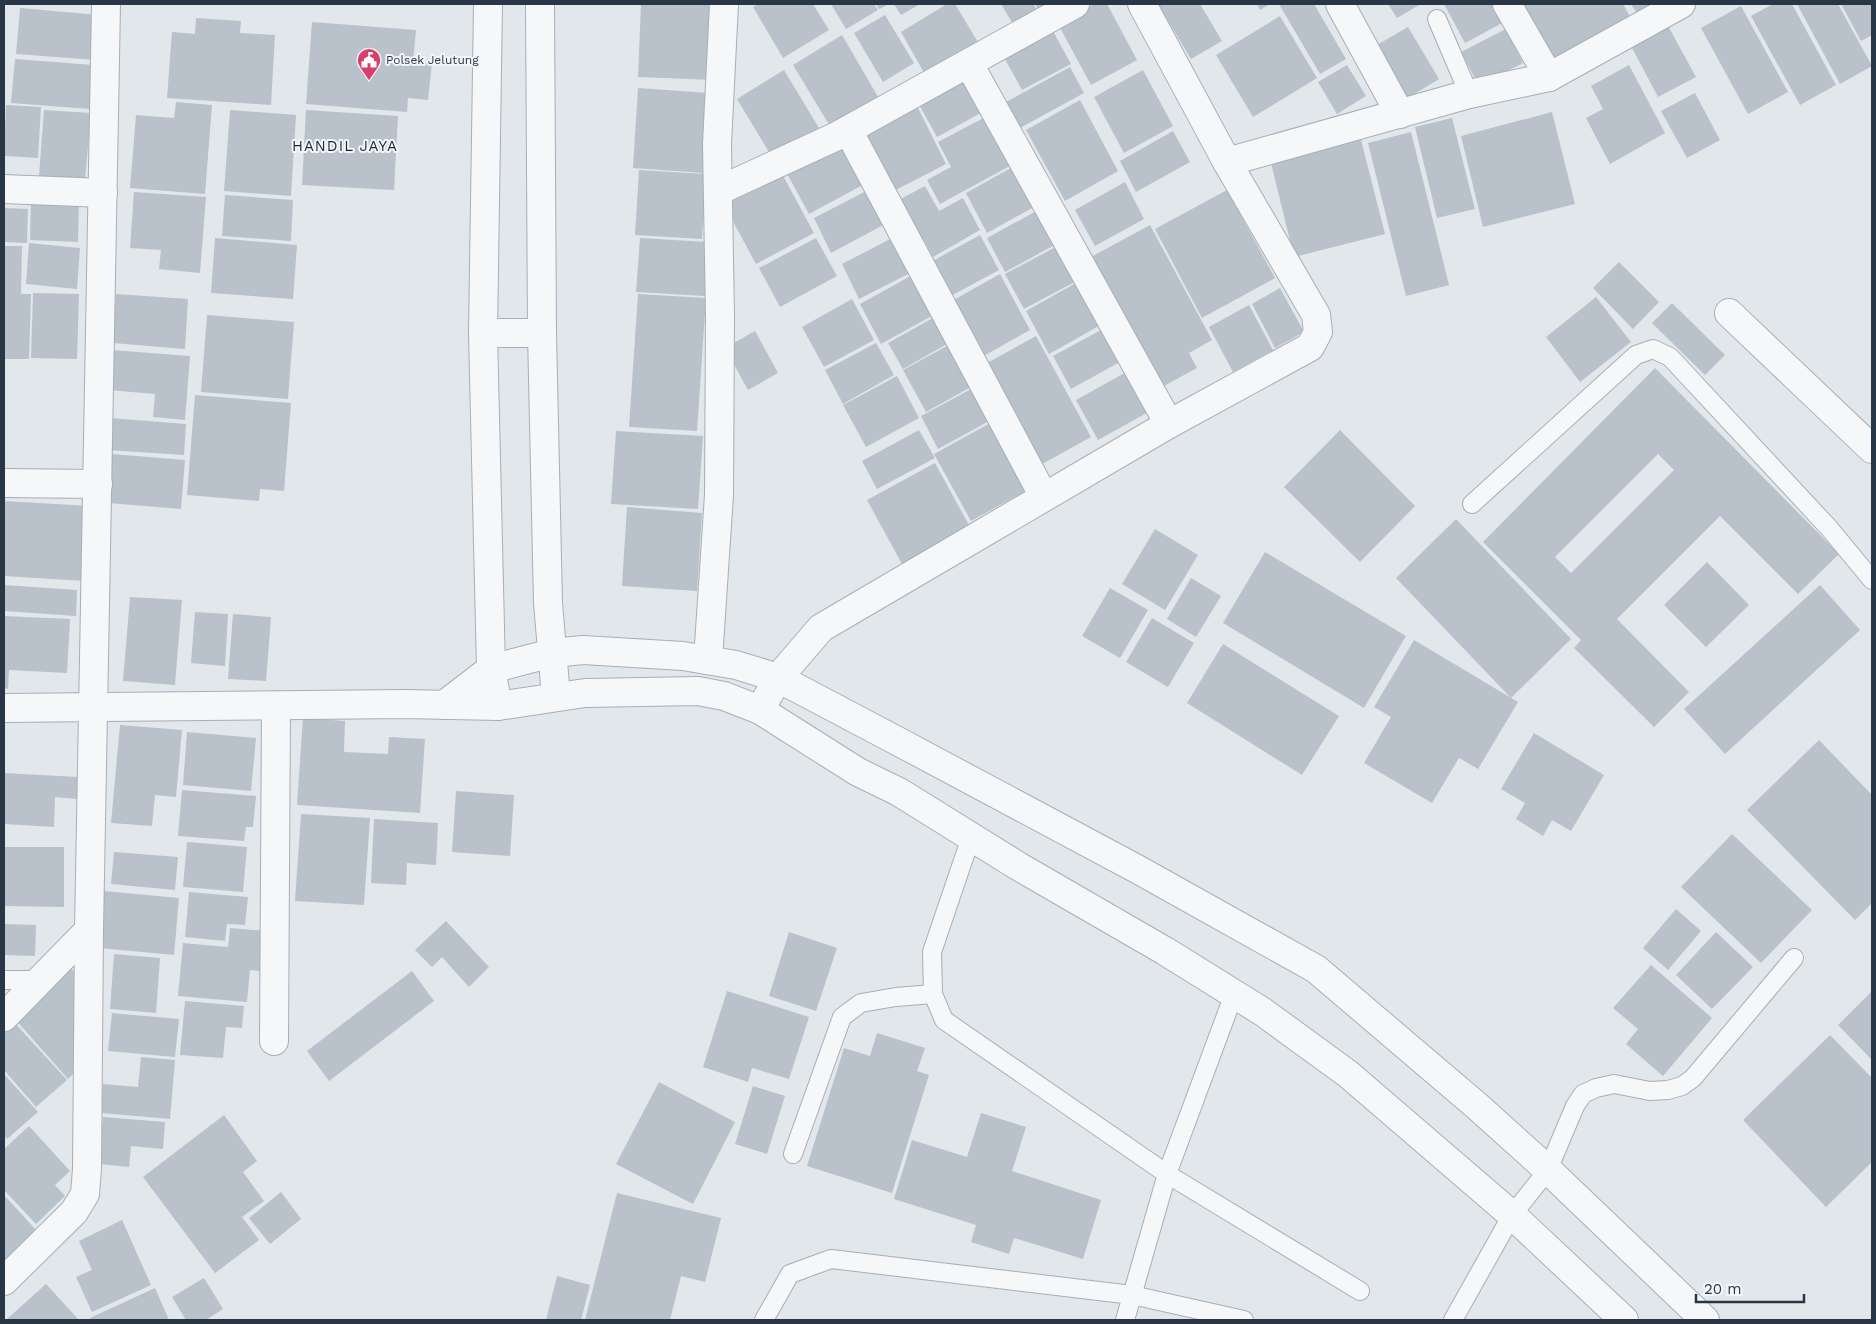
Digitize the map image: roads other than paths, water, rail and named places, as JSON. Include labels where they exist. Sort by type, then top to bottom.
[{"type":"street","points":[[4,1281],[74,1212],[85,1194],[87,1169],[89,930],[106,4]]},
{"type":"street","points":[[488,4],[483,333],[492,669],[498,706]]},
{"type":"street","points":[[540,4],[542,333],[548,603],[556,697]]},
{"type":"street","points":[[708,660],[719,495],[717,144],[724,4]]},
{"type":"street","points":[[718,191],[848,130],[1075,4]]},
{"type":"street","points":[[766,714],[784,682],[821,628],[1169,424],[1310,346],[1318,332],[1316,315],[1227,162],[1142,4]]},
{"type":"street","points":[[1340,4],[1400,114]]},
{"type":"street","points":[[1507,4],[1549,77]]},
{"type":"street","points":[[1227,162],[1469,94],[1549,77],[1681,4]]},
{"type":"street","points":[[969,64],[1169,424]]},
{"type":"street","points":[[848,130],[1044,497]]},
{"type":"street","points":[[4,189],[103,192]]},
{"type":"street","points":[[1729,313],[1872,449]]},
{"type":"street","points":[[483,333],[542,333]]},
{"type":"street","points":[[4,483],[98,484]]},
{"type":"street","points":[[444,705],[492,669],[552,653],[584,650],[683,656],[736,665],[784,682],[1138,869],[1316,969],[1477,1106],[1548,1170],[1706,1320]]},
{"type":"street","points":[[4,708],[498,706],[585,693],[698,691],[724,696],[766,714],[858,772],[900,792],[971,837],[1263,1012],[1348,1074],[1512,1215],[1624,1320]]},
{"type":"street","points":[[274,1041],[276,706]]},
{"type":"street","points":[[4,1017],[89,930]]},
{"type":"lane","points":[[1437,19],[1469,94]]},
{"type":"lane","points":[[1472,504],[1636,355],[1653,348],[1670,357],[1829,528],[1872,580]]},
{"type":"lane","points":[[971,837],[932,952],[933,994],[944,1020],[1167,1174],[1360,1291]]},
{"type":"lane","points":[[1453,1320],[1512,1215],[1548,1170],[1575,1106],[1583,1094],[1596,1088],[1614,1084],[1650,1090],[1668,1090],[1682,1086],[1693,1078],[1794,958]]},
{"type":"lane","points":[[4,980],[40,980]]},
{"type":"lane","points":[[793,1154],[842,1018],[862,1003],[896,996],[933,994]]},
{"type":"lane","points":[[1126,1320],[1167,1174],[1234,994]]},
{"type":"lane","points":[[764,1320],[790,1274],[831,1259],[1132,1295],[1244,1320]]},
{"type":"place","name":"Polsek Jelutung","points":[[369,81]]},
{"type":"district","name":"HANDIL JAYA","points":[[345,146]]}]
